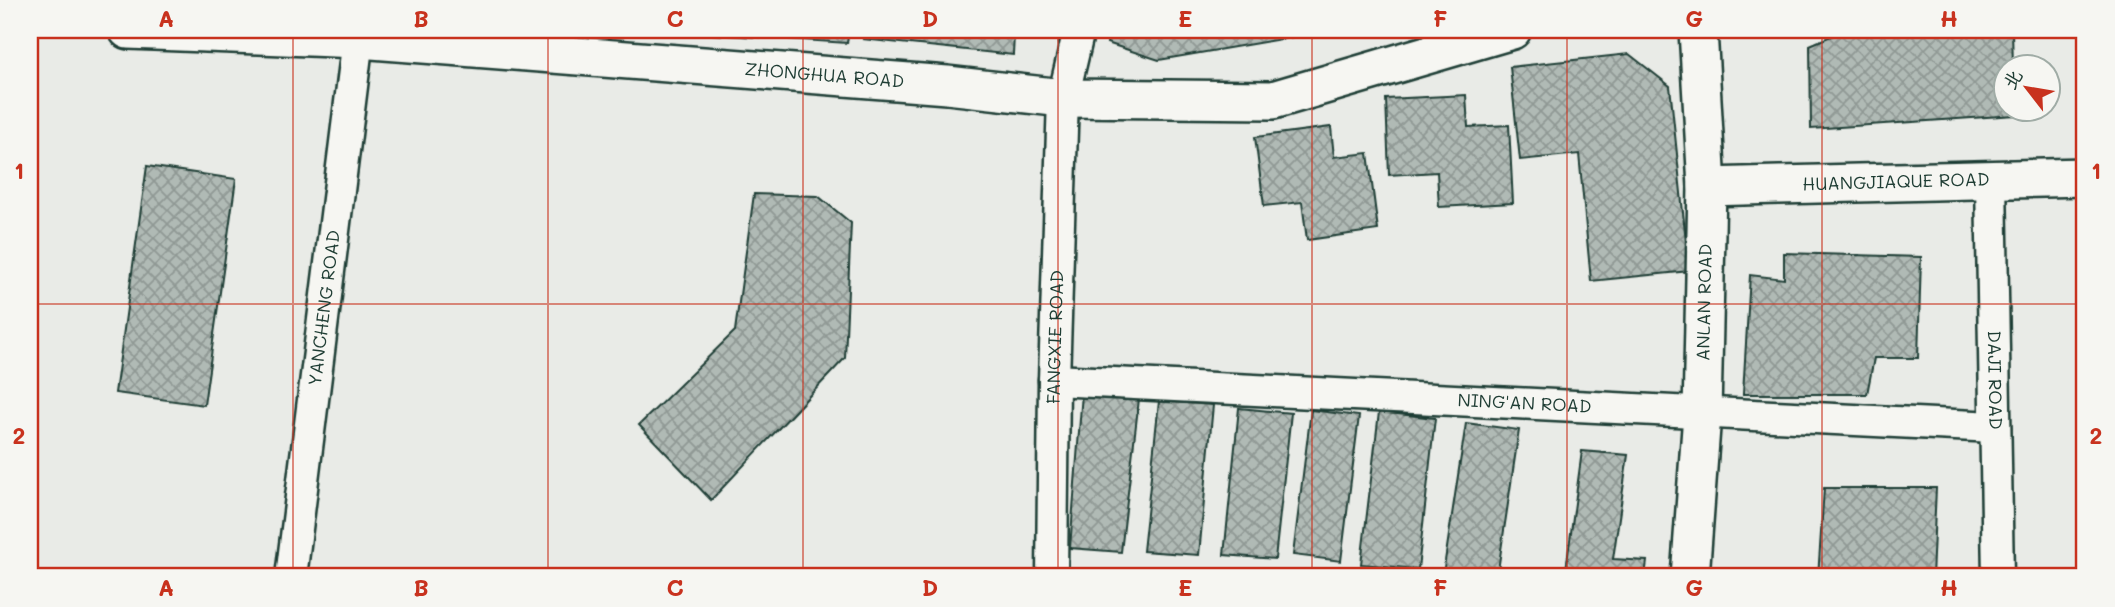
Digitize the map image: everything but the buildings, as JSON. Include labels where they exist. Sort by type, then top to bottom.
[{"type":"street","name":"ZHONGHUA ROAD","points":[[128,30],[359,34],[947,85],[1063,98],[1273,100],[1512,30]]},
{"type":"street","name":"FANGXIE ROAD","points":[[1052,577],[1054,380],[1063,98],[1079,30]]},
{"type":"street","name":"ANLAN ROAD","points":[[1690,577],[1702,414],[1707,187],[1698,30]]},
{"type":"street","name":"YANCHENG ROAD","points":[[292,577],[359,34]]},
{"type":"street","name":"HUANGJIAQUE ROAD","points":[[1707,187],[2085,177]]},
{"type":"street","name":"DAJI ROAD","points":[[1991,180],[1998,577]]},
{"type":"street","name":"NING'AN ROAD","points":[[1054,380],[1995,427]]}]
